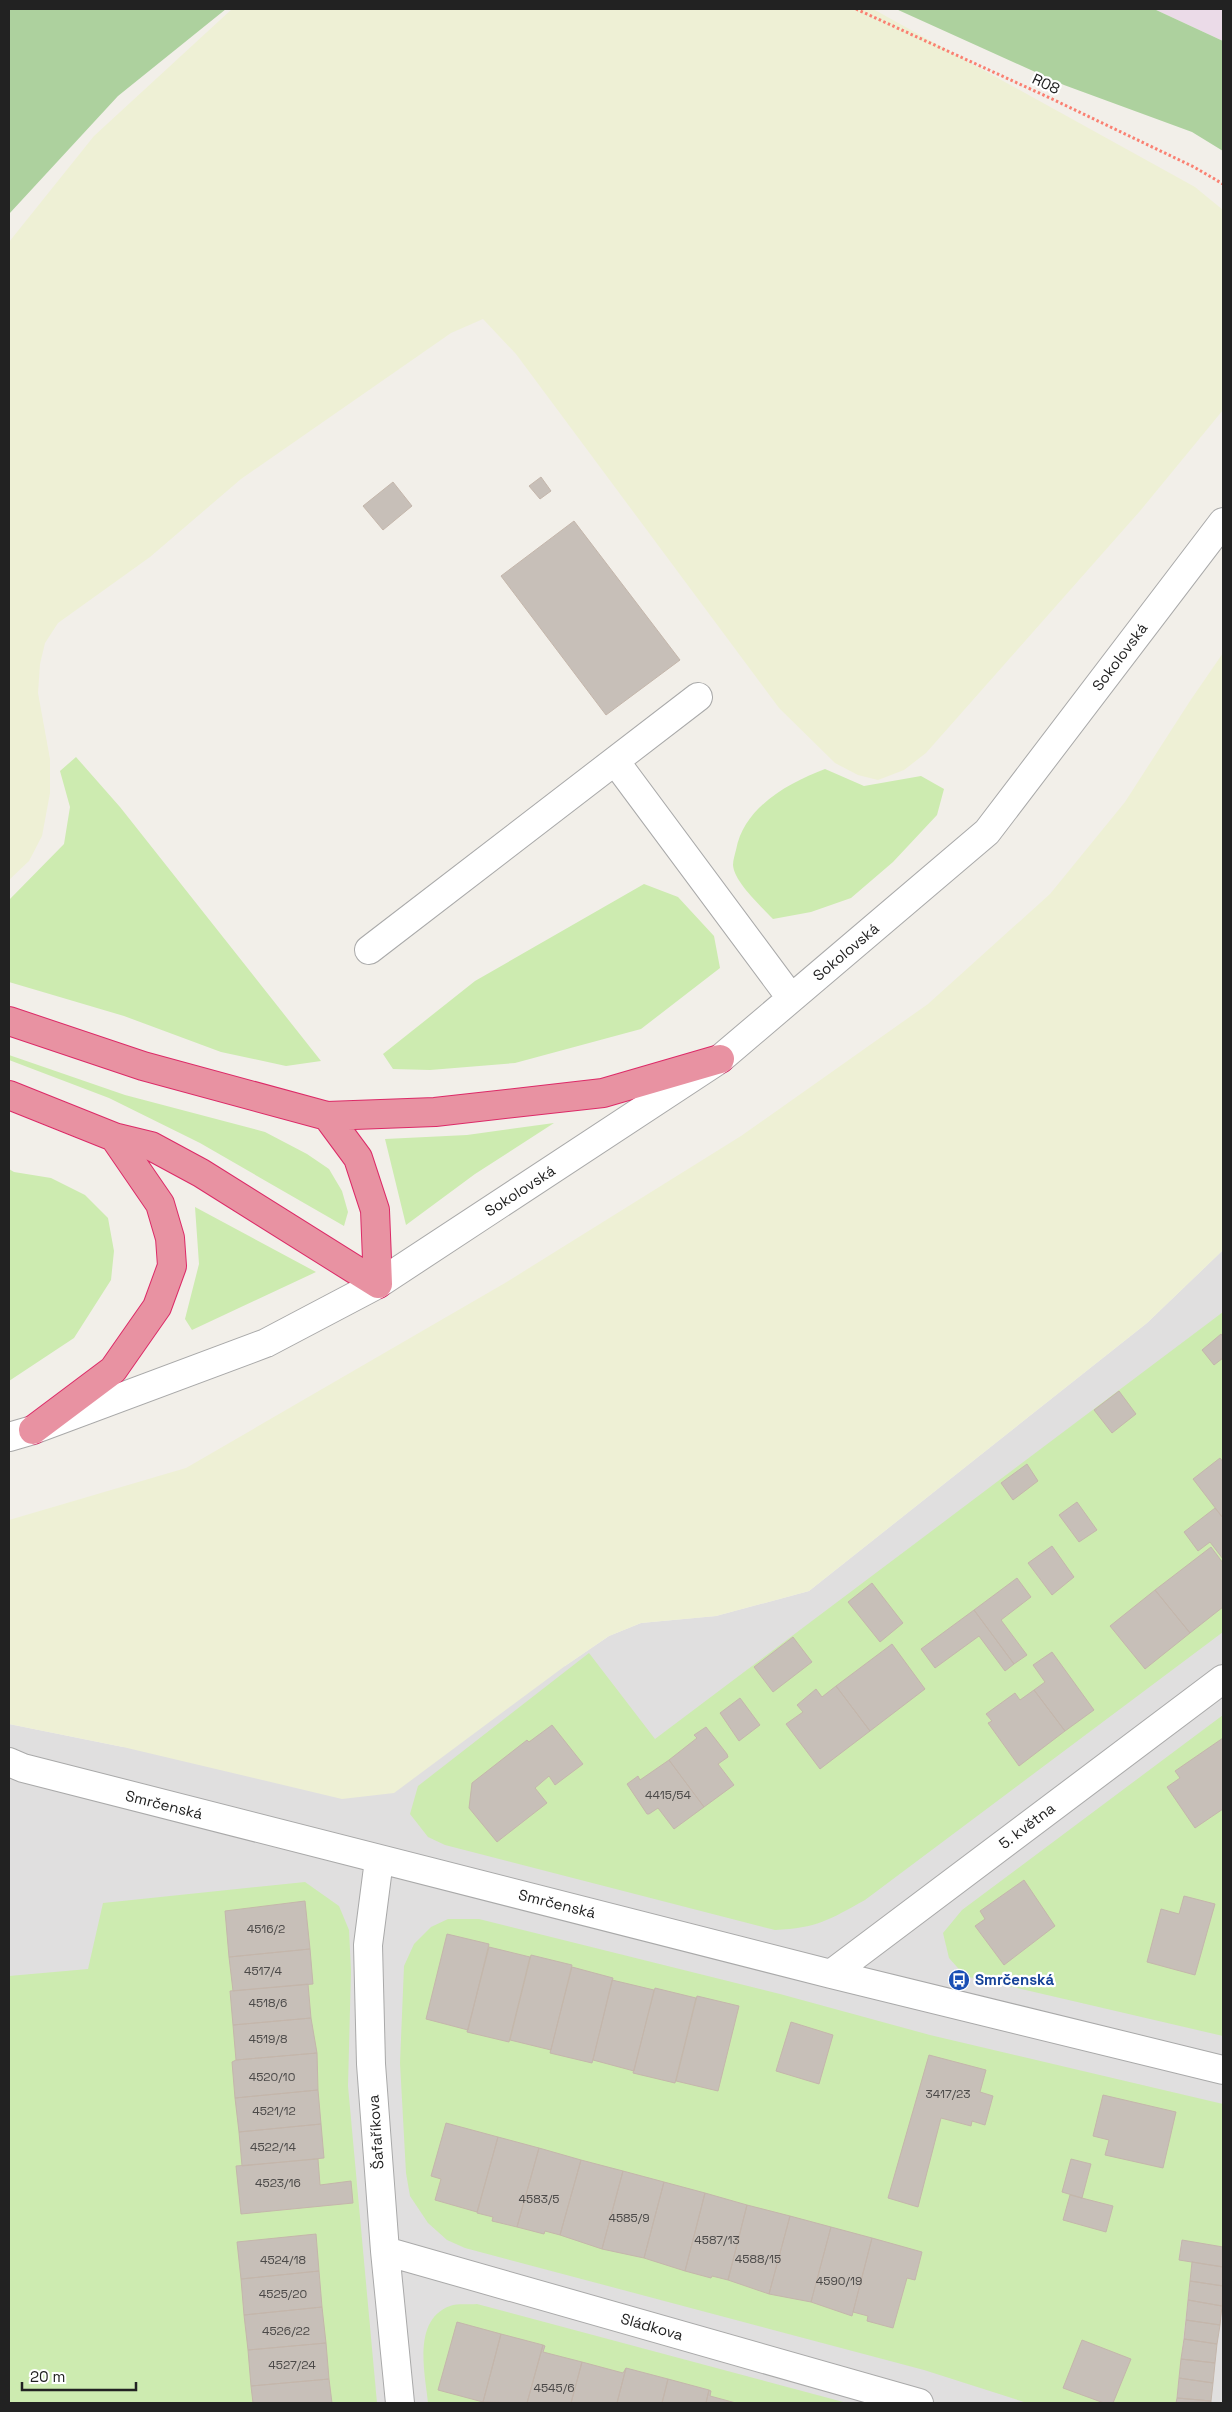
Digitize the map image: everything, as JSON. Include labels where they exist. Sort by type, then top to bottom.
[{"type":"highway","points":[[9,1021],[143,1066],[327,1116],[435,1112],[603,1093],[720,1059]]},
{"type":"highway","points":[[9,1095],[114,1137],[151,1146],[200,1173],[378,1284]]},
{"type":"highway","points":[[327,1116],[358,1158],[375,1210],[378,1284]]},
{"type":"highway","points":[[21,1434],[113,1370],[157,1307],[172,1266],[170,1238],[160,1204],[114,1137]]},
{"type":"street","name":"Sokolovská","points":[[21,1434],[266,1343],[378,1284],[720,1059],[987,832],[1223,522]]},
{"type":"street","points":[[369,950],[698,697]]},
{"type":"street","points":[[615,761],[791,998]]},
{"type":"street","name":"5. května","points":[[831,1974],[1223,1679]]},
{"type":"street","name":"Smrčenská","points":[[9,1762],[23,1768],[379,1860],[1223,2070]]},
{"type":"street","name":"Šafaříkova","points":[[379,1860],[368,1945],[371,2064],[384,2251],[400,2403]]},
{"type":"street","name":"Sládkova","points":[[384,2251],[919,2403]]},
{"type":"path","name":"R08","points":[[856,9],[1050,98],[1194,167],[1223,184]]},
{"type":"shaded area","points":[[1154,9],[1223,9],[1223,41]]},
{"type":"shaded area","points":[[1223,1250],[1223,2403],[9,2403],[9,1724],[123,1747],[565,1666],[609,1636],[641,1623],[716,1616],[809,1591],[1147,1323]]},
{"type":"green space","points":[[9,9],[226,9],[118,96],[9,214]]},
{"type":"green space","points":[[232,9],[873,9],[1195,187],[1223,210],[1223,410],[1140,511],[926,753],[904,770],[878,780],[858,775],[835,763],[779,708],[516,354],[483,319],[451,333],[241,479],[150,557],[58,623],[45,643],[40,664],[38,693],[50,759],[50,793],[42,836],[29,861],[9,880],[9,242],[94,136]]},
{"type":"green space","points":[[896,9],[1154,9],[1223,41],[1223,151],[1192,132],[1064,85]]},
{"type":"green space","points":[[1223,653],[1223,1250],[1147,1323],[809,1591],[716,1616],[641,1623],[609,1636],[565,1666],[394,1793],[342,1799],[123,1747],[9,1724],[9,1520],[186,1468],[505,1283],[741,1136],[928,1004],[1050,894],[1125,802]]},
{"type":"green space","points":[[76,757],[120,807],[321,1061],[286,1066],[221,1052],[124,1016],[9,982],[9,900],[64,844],[70,807],[60,771]]},
{"type":"green space","points":[[825,769],[864,786],[921,776],[944,789],[937,815],[893,862],[851,898],[811,912],[773,919],[749,894],[735,872],[733,861],[741,835],[748,821],[770,799],[783,789]]},
{"type":"green space","points":[[644,884],[678,897],[714,936],[720,968],[641,1029],[515,1063],[430,1070],[393,1069],[383,1054],[475,981]]},
{"type":"green space","points":[[9,1055],[125,1095],[265,1132],[307,1154],[329,1169],[342,1191],[348,1212],[344,1226],[200,1143],[109,1098],[9,1060]]},
{"type":"green space","points":[[554,1123],[475,1174],[406,1225],[385,1139],[467,1135]]},
{"type":"green space","points":[[9,1169],[14,1172],[51,1178],[85,1195],[108,1218],[114,1251],[111,1280],[74,1338],[9,1381]]},
{"type":"green space","points":[[195,1207],[316,1272],[192,1330],[185,1319],[199,1264]]},
{"type":"green space","points":[[1223,1312],[1223,1632],[865,1900],[822,1922],[802,1927],[775,1930],[445,1845],[428,1837],[410,1814],[418,1786],[589,1653],[655,1739]]},
{"type":"green space","points":[[1223,1715],[1223,2036],[965,1976],[949,1958],[943,1933],[962,1910]]},
{"type":"green space","points":[[305,1882],[339,1906],[349,1930],[351,1971],[348,2086],[377,2403],[9,2403],[9,1976],[88,1969],[103,1903]]},
{"type":"green space","points":[[448,1919],[479,1919],[780,1994],[930,2035],[1223,2104],[1223,2247],[1181,2240],[1179,2260],[1192,2262],[1176,2403],[1027,2403],[924,2370],[465,2248],[447,2240],[428,2223],[410,2196],[406,2173],[400,2063],[404,1966],[414,1944],[431,1927]]},
{"type":"green space","points":[[477,2304],[847,2403],[428,2403],[424,2348],[430,2323],[438,2313],[450,2306]]},
{"type":"building","points":[[541,477],[551,491],[540,499],[529,486]]},
{"type":"building","points":[[393,482],[412,506],[383,530],[363,506]]},
{"type":"building","points":[[574,521],[680,660],[606,715],[501,576]]},
{"type":"building","points":[[1221,1334],[1223,1337],[1223,1358],[1214,1365],[1202,1350]]},
{"type":"building","points":[[1119,1391],[1136,1414],[1112,1433],[1094,1410]]},
{"type":"building","points":[[1220,1458],[1223,1462],[1223,1518],[1193,1479]]},
{"type":"building","points":[[1027,1464],[1038,1481],[1013,1500],[1001,1483]]},
{"type":"building","points":[[1077,1502],[1097,1530],[1079,1542],[1059,1515]]},
{"type":"building","points":[[1215,1508],[1223,1518],[1223,1559],[1210,1542],[1198,1551],[1184,1532]]},
{"type":"building","points":[[1052,1546],[1074,1577],[1052,1595],[1028,1563]]},
{"type":"building","points":[[1211,1547],[1223,1563],[1223,1607],[1190,1633],[1155,1590]]},
{"type":"building","points":[[1017,1578],[1031,1597],[1001,1620],[1027,1655],[1014,1664],[974,1610]]},
{"type":"building","points":[[872,1583],[903,1623],[880,1642],[848,1602]]},
{"type":"building","points":[[1155,1590],[1190,1633],[1145,1669],[1110,1626]]},
{"type":"building","points":[[974,1610],[1014,1664],[1005,1671],[979,1636],[935,1668],[921,1649]]},
{"type":"building","points":[[793,1637],[812,1662],[773,1692],[754,1667]]},
{"type":"building","points":[[892,1644],[925,1689],[870,1731],[836,1686]]},
{"type":"building","points":[[1052,1652],[1094,1710],[1065,1731],[1034,1690],[1045,1682],[1033,1665]]},
{"type":"building","points":[[836,1686],[870,1731],[820,1769],[786,1724],[803,1712],[797,1705],[816,1689],[822,1697]]},
{"type":"building","points":[[1034,1690],[1065,1731],[1019,1766],[988,1723],[992,1721],[986,1714],[1015,1693],[1020,1700]]},
{"type":"building","points":[[740,1698],[760,1725],[739,1741],[720,1713]]},
{"type":"building","points":[[552,1725],[583,1764],[555,1785],[549,1776],[535,1788],[547,1803],[497,1842],[469,1808],[472,1783],[527,1740],[529,1742]]},
{"type":"building","points":[[706,1727],[727,1754],[728,1757],[718,1764],[734,1785],[704,1807],[669,1760],[697,1738],[694,1735]]},
{"type":"building","points":[[1223,1738],[1223,1809],[1195,1828],[1167,1787],[1180,1778],[1175,1771]]},
{"type":"building","points":[[669,1760],[704,1807],[674,1829],[658,1808],[647,1814],[627,1784],[638,1776],[640,1780]]},
{"type":"building","points":[[1024,1880],[1055,1926],[1004,1965],[975,1926],[985,1919],[980,1911]]},
{"type":"building","points":[[1184,1896],[1215,1904],[1195,1975],[1147,1962],[1161,1909],[1179,1914]]},
{"type":"building","points":[[305,1901],[310,1949],[229,1957],[225,1911]]},
{"type":"building","points":[[447,1934],[489,1944],[468,2030],[426,2019]]},
{"type":"building","points":[[489,1947],[530,1957],[509,2042],[467,2032]]},
{"type":"building","points":[[310,1949],[313,1984],[233,1991],[229,1957]]},
{"type":"building","points":[[531,1955],[572,1965],[551,2050],[510,2040]]},
{"type":"building","points":[[572,1967],[613,1978],[592,2063],[550,2053]]},
{"type":"building","points":[[612,1980],[654,1990],[634,2071],[593,2060]]},
{"type":"building","points":[[308,1984],[311,2018],[233,2025],[230,1991]]},
{"type":"building","points":[[655,1988],[696,1998],[675,2083],[633,2073]]},
{"type":"building","points":[[697,1996],[739,2006],[718,2091],[676,2081]]},
{"type":"building","points":[[311,2018],[317,2053],[236,2060],[233,2025]]},
{"type":"building","points":[[791,2022],[833,2035],[819,2084],[776,2071]]},
{"type":"building","points":[[317,2053],[318,2090],[235,2098],[232,2062],[236,2060]]},
{"type":"building","points":[[929,2055],[986,2070],[980,2092],[993,2096],[985,2125],[972,2121],[971,2126],[941,2118],[918,2207],[888,2198]]},
{"type":"building","points":[[318,2090],[321,2124],[239,2132],[235,2098]]},
{"type":"building","points":[[1103,2095],[1176,2112],[1163,2168],[1105,2155],[1109,2140],[1093,2136]]},
{"type":"building","points":[[446,2123],[498,2137],[477,2212],[435,2200],[441,2179],[431,2176]]},
{"type":"building","points":[[321,2124],[324,2158],[242,2166],[239,2132]]},
{"type":"building","points":[[498,2137],[539,2148],[517,2227],[492,2221],[493,2217],[477,2213]]},
{"type":"building","points":[[539,2148],[581,2160],[560,2235],[545,2231],[544,2234],[517,2227]]},
{"type":"building","points":[[318,2159],[320,2185],[351,2181],[353,2203],[241,2214],[236,2166]]},
{"type":"building","points":[[1071,2159],[1091,2164],[1082,2198],[1062,2192]]},
{"type":"building","points":[[581,2160],[623,2171],[602,2249],[560,2235]]},
{"type":"building","points":[[623,2171],[664,2182],[644,2258],[602,2249]]},
{"type":"building","points":[[664,2182],[705,2193],[685,2271],[644,2258]]},
{"type":"building","points":[[705,2193],[747,2205],[728,2280],[712,2276],[711,2278],[685,2271]]},
{"type":"building","points":[[1070,2195],[1113,2206],[1106,2232],[1063,2220]]},
{"type":"building","points":[[747,2205],[790,2216],[769,2294],[728,2280]]},
{"type":"building","points":[[790,2216],[831,2227],[811,2302],[769,2294]]},
{"type":"building","points":[[831,2227],[872,2238],[852,2316],[811,2302]]},
{"type":"building","points":[[316,2234],[319,2271],[241,2279],[237,2242]]},
{"type":"building","points":[[872,2238],[922,2252],[915,2280],[907,2278],[893,2328],[867,2321],[868,2316],[853,2312]]},
{"type":"building","points":[[1182,2240],[1223,2247],[1223,2267],[1179,2260]]},
{"type":"building","points":[[1192,2262],[1223,2267],[1223,2286],[1190,2281]]},
{"type":"building","points":[[319,2271],[322,2307],[244,2315],[241,2279]]},
{"type":"building","points":[[1190,2281],[1223,2286],[1222,2306],[1188,2300]]},
{"type":"building","points":[[1188,2300],[1222,2306],[1220,2325],[1186,2320]]},
{"type":"building","points":[[322,2307],[326,2343],[248,2350],[244,2315]]},
{"type":"building","points":[[1186,2320],[1220,2325],[1217,2344],[1184,2339]]},
{"type":"building","points":[[457,2322],[501,2334],[483,2402],[438,2390]]},
{"type":"building","points":[[501,2334],[543,2345],[527,2403],[483,2402]]},
{"type":"building","points":[[1184,2339],[1217,2344],[1215,2363],[1181,2359]]},
{"type":"building","points":[[1082,2340],[1131,2359],[1113,2403],[1104,2403],[1063,2388]]},
{"type":"building","points":[[326,2343],[329,2379],[251,2386],[248,2350]]},
{"type":"building","points":[[543,2345],[545,2346],[543,2352],[582,2362],[571,2403],[527,2403]]},
{"type":"building","points":[[1181,2359],[1215,2363],[1213,2383],[1179,2378]]},
{"type":"building","points":[[582,2362],[623,2373],[626,2368],[617,2403],[571,2403]]},
{"type":"building","points":[[626,2368],[668,2379],[662,2403],[617,2403]]},
{"type":"building","points":[[1179,2378],[1213,2383],[1211,2401],[1177,2398]]},
{"type":"building","points":[[329,2379],[332,2403],[253,2403],[251,2386]]},
{"type":"building","points":[[668,2379],[709,2390],[706,2403],[662,2403]]},
{"type":"building","points":[[709,2390],[711,2391],[710,2396],[736,2403],[706,2403]]},
{"type":"building","points":[[1177,2398],[1211,2401],[1211,2403],[1176,2403]]},
{"type":"place","name":"Smrčenská","points":[[959,1980]]}]
